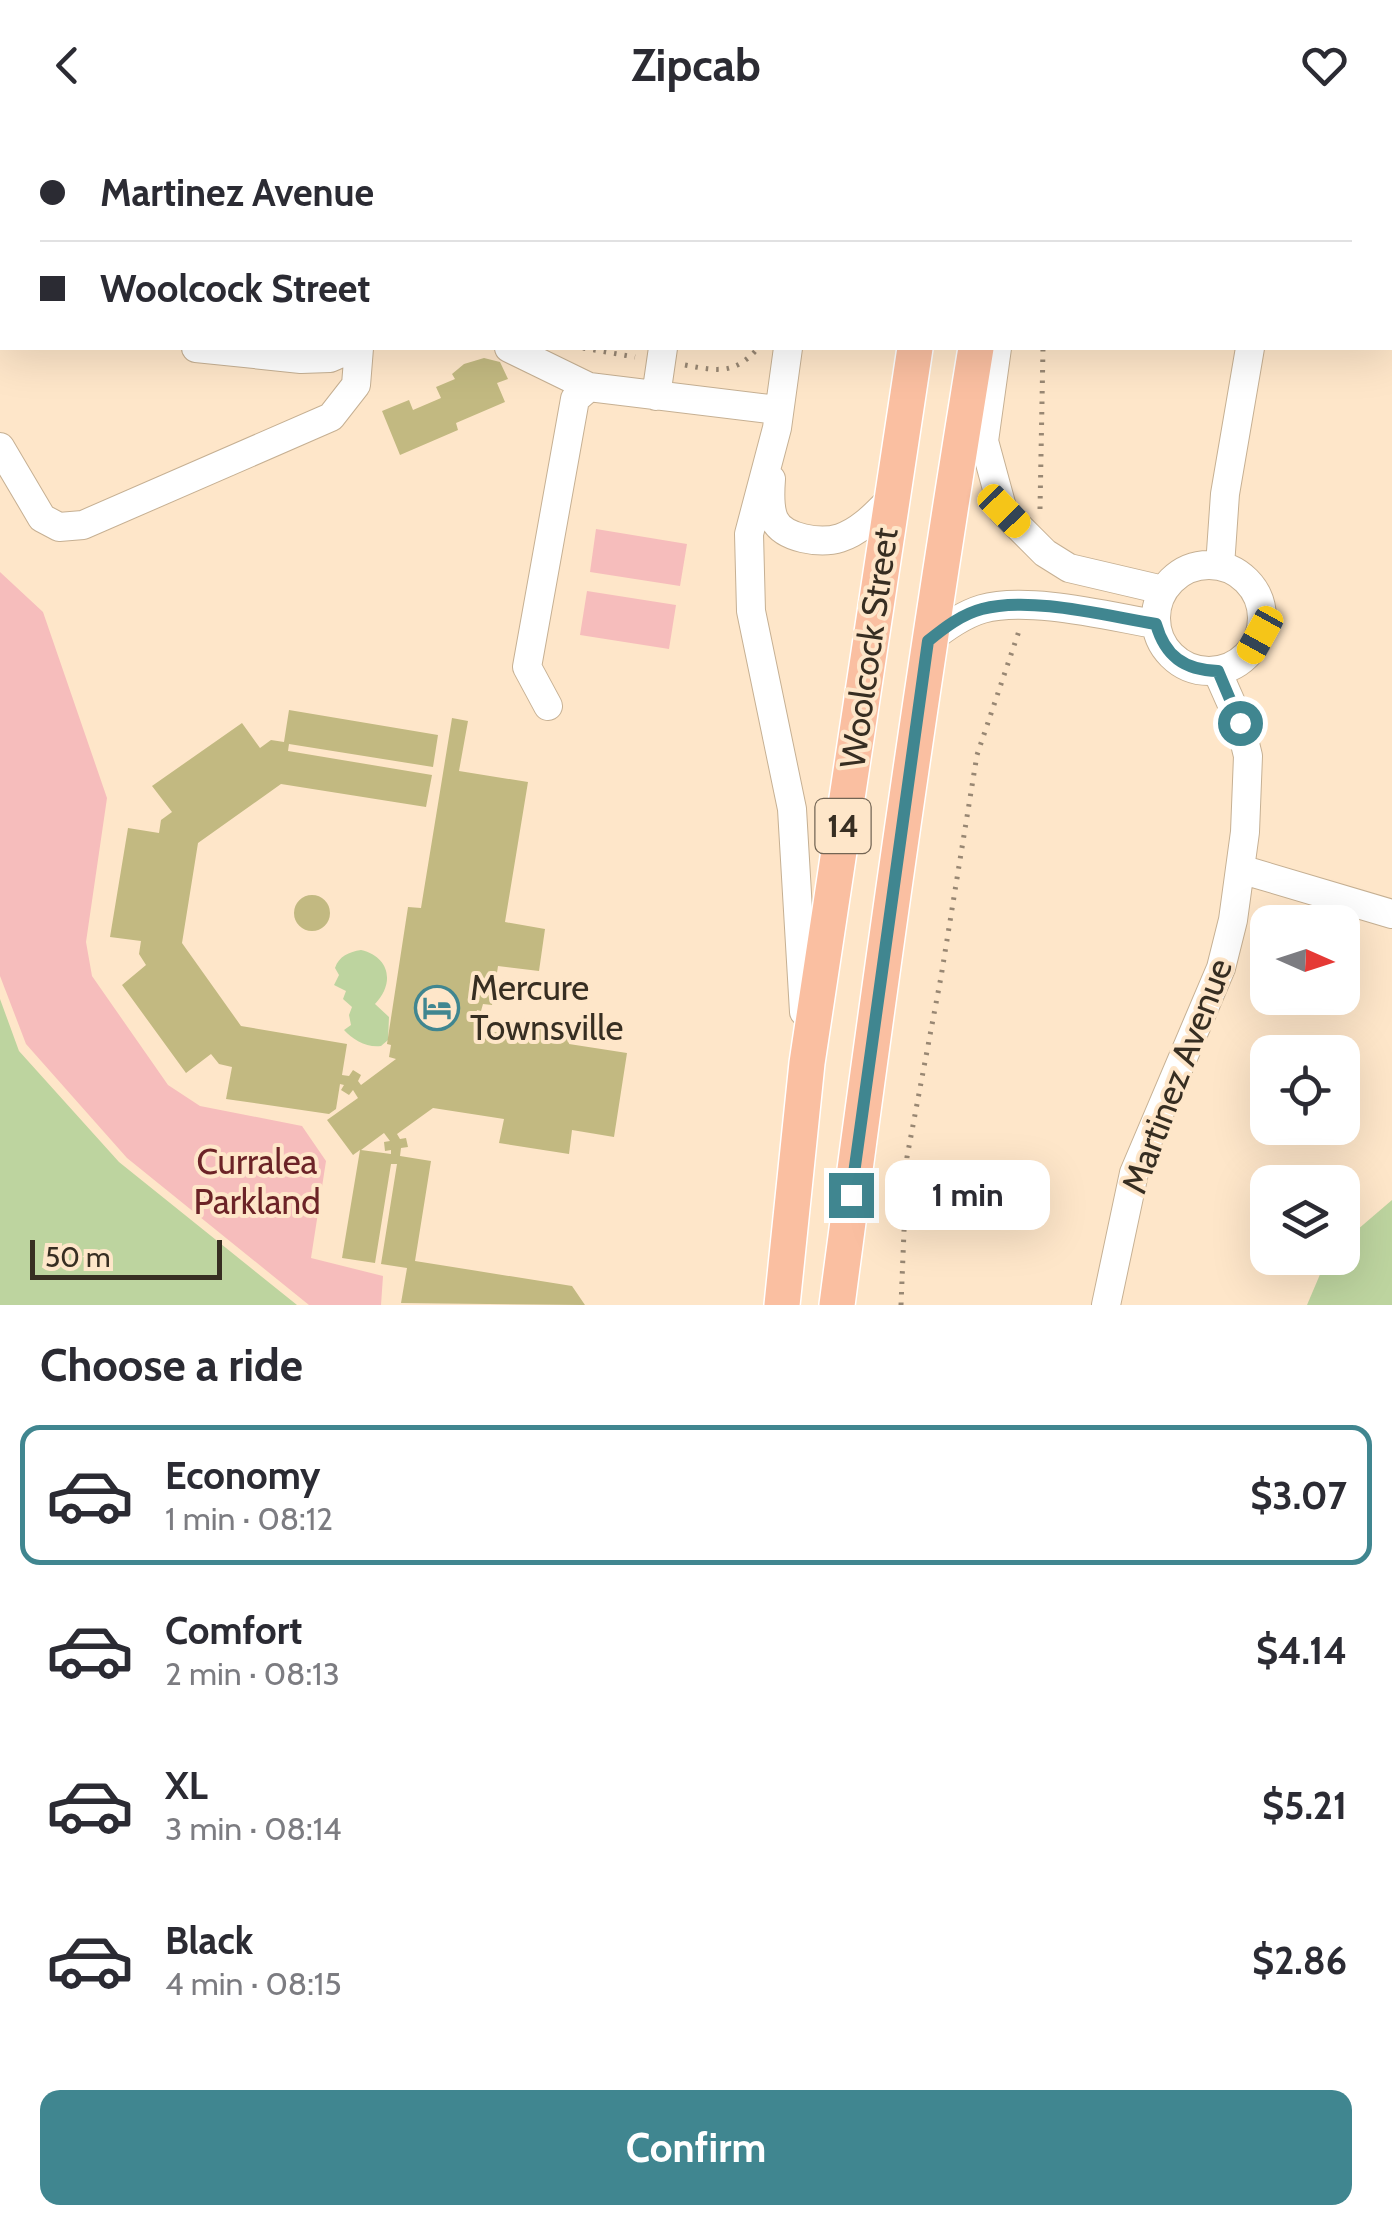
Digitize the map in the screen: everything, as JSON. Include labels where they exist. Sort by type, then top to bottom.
[{"type":"main road","name":"Woolcock Street","points":[[782,1305],[807,1063],[915,350]]},
{"type":"main road","name":"Woolcock Street","points":[[837,1305],[928,641],[976,350]]},
{"type":"street","points":[[215,350],[301,359],[330,358],[351,350]]},
{"type":"street","points":[[0,446],[42,518],[59,527],[83,525],[331,417],[356,385],[356,350]]},
{"type":"street","points":[[514,350],[589,387],[777,419]]},
{"type":"street","points":[[656,396],[662,350]]},
{"type":"street","points":[[788,350],[770,495],[775,522],[789,534],[811,540],[839,538],[868,523],[891,500]]},
{"type":"street","points":[[996,350],[984,442],[1004,511],[1036,545],[1069,568],[1163,590]]},
{"type":"street","points":[[1220,566],[1226,494],[1250,350]]},
{"type":"street","points":[[548,706],[527,667],[575,400],[589,387]]},
{"type":"street","points":[[777,419],[748,534],[751,611],[792,809],[807,1063]]},
{"type":"street","points":[[1220,566],[1238,573],[1258,598],[1262,616],[1260,635],[1250,653],[1235,665],[1218,671],[1196,670],[1179,663],[1161,642],[1156,624],[1163,590],[1175,576],[1192,567],[1220,566]]},
{"type":"street","points":[[928,641],[946,626],[982,609],[1024,606],[1156,624]]},
{"type":"street","name":"Martinez Avenue","points":[[1106,1305],[1134,1173],[1222,968],[1233,920],[1248,756],[1240,723],[1218,671]]},
{"type":"street","points":[[1240,869],[1392,914]]},
{"type":"path","points":[[746,362],[756,350]]},
{"type":"path","points":[[1036,545],[1040,528],[1042,350]]},
{"type":"path","points":[[901,1305],[907,1157],[977,756],[1022,624],[1024,606]]},
{"type":"green space","points":[[596,529],[687,544],[680,586],[590,572]]},
{"type":"green space","name":"Curralea Parkland","points":[[0,572],[43,612],[107,798],[86,942],[92,976],[168,1085],[200,1106],[302,1126],[326,1161],[311,1258],[383,1276],[381,1305],[309,1305],[127,1158],[26,1044],[0,976]]},
{"type":"green space","points":[[587,591],[676,605],[669,649],[580,635]]},
{"type":"shaded area","points":[[361,950],[378,958],[386,972],[385,988],[375,1004],[389,1017],[388,1040],[381,1046],[361,1042],[344,1030],[351,1025],[352,1007],[343,999],[346,991],[334,985],[339,960]]},
{"type":"shaded area","points":[[0,999],[19,1051],[119,1162],[297,1305],[0,1305]]},
{"type":"shaded area","points":[[1392,1200],[1392,1305],[1307,1305],[1320,1275],[1360,1275],[1360,1227]]},
{"type":"building","points":[[484,358],[500,362],[508,379],[497,383],[505,402],[456,423],[458,430],[400,455],[382,411],[409,400],[413,410],[441,398],[436,387],[455,379],[452,374],[464,364]]},
{"type":"building","name":"Mercure Townsville","points":[[289,710],[438,735],[433,767],[289,744],[288,751],[432,775],[426,807],[281,784],[198,843],[182,943],[241,1026],[347,1044],[342,1075],[349,1076],[353,1070],[361,1075],[361,1085],[396,1059],[389,1057],[391,1045],[387,1044],[408,907],[421,908],[452,718],[468,721],[459,771],[528,782],[505,922],[545,929],[539,971],[498,966],[492,1005],[483,1004],[481,1011],[477,1010],[474,1029],[501,1033],[503,1020],[571,1031],[569,1044],[627,1053],[614,1137],[572,1130],[569,1154],[499,1143],[504,1119],[433,1108],[397,1134],[400,1139],[406,1138],[408,1147],[401,1148],[400,1156],[431,1161],[415,1261],[572,1286],[585,1305],[401,1303],[407,1268],[381,1264],[397,1164],[391,1164],[375,1263],[342,1258],[360,1150],[353,1155],[327,1120],[358,1098],[353,1090],[349,1095],[341,1090],[344,1085],[340,1084],[336,1109],[329,1114],[226,1099],[232,1067],[219,1064],[211,1054],[186,1073],[122,985],[146,965],[139,954],[141,941],[110,937],[128,828],[159,833],[161,820],[172,812],[152,786],[242,723],[260,748],[271,740],[284,742]],"holes":[[[384,1133],[390,1141],[384,1142],[385,1151],[391,1150],[391,1154],[361,1150]]]},
{"type":"building","points":[[312,895],[325,900],[330,913],[325,926],[312,931],[299,926],[294,913],[299,900]]},
{"type":"place","name":"Mercure Townsville","points":[[437,1008]]},
{"type":"route","points":[[851,1195],[928,641],[946,626],[982,609],[1010,605],[1064,609],[1156,624],[1161,642],[1179,663],[1196,670],[1218,671],[1240,723]]}]
